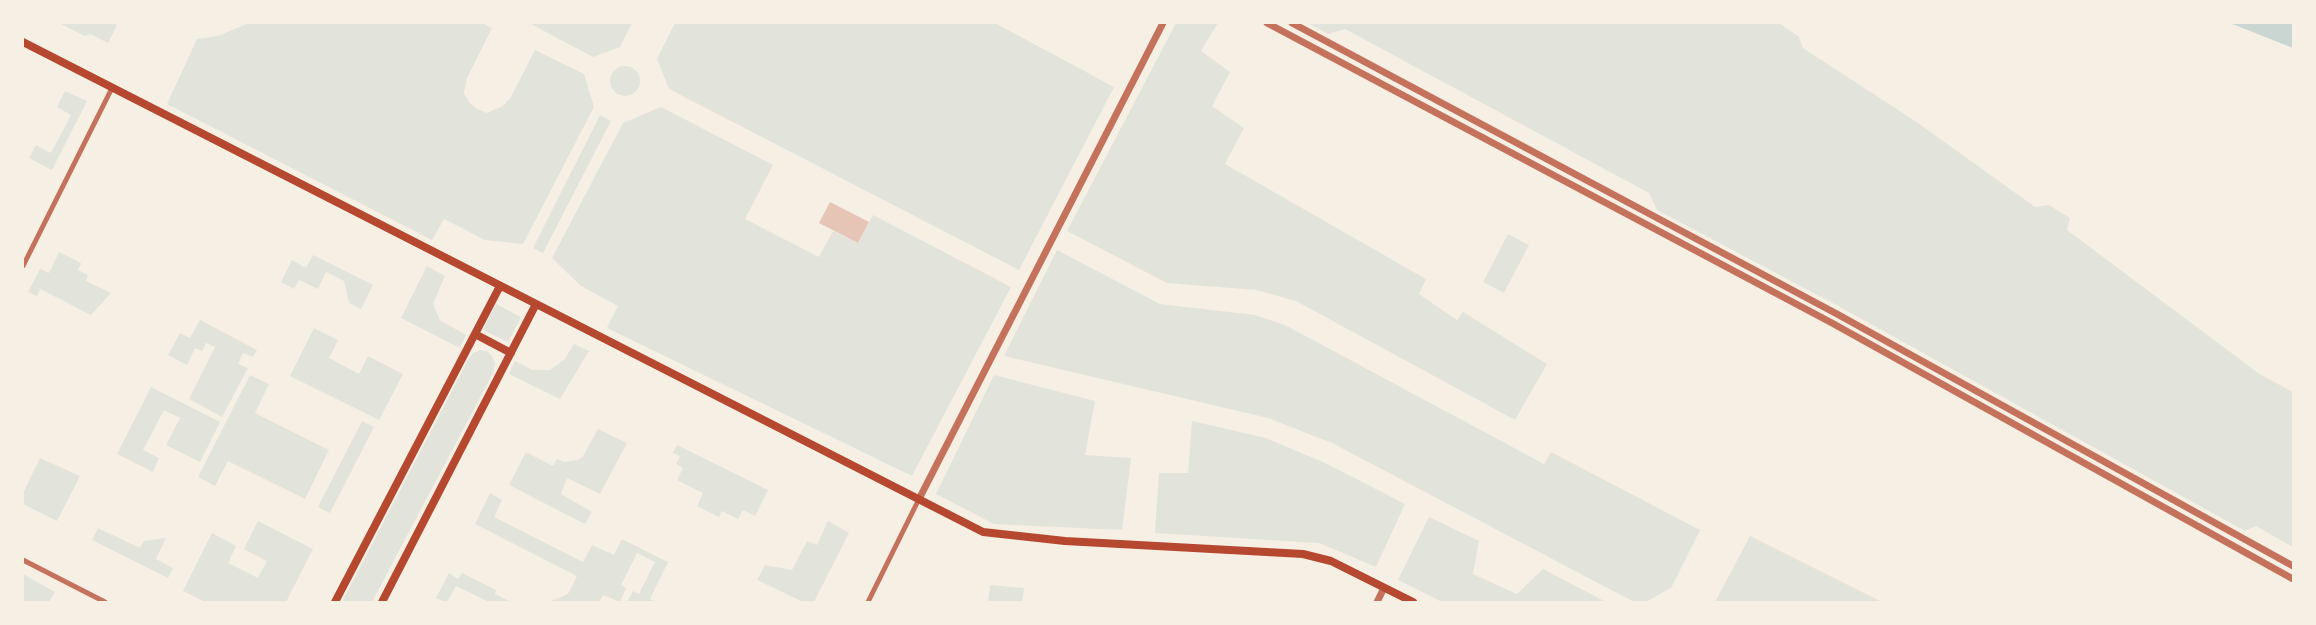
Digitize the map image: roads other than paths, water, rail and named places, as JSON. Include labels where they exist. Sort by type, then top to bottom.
[{"type":"main road","points":[[23,42],[975,529],[992,535],[1065,541],[1303,554],[1331,561],[1413,602]]},
{"type":"main road","points":[[335,602],[500,286]]},
{"type":"main road","points":[[382,602],[536,304]]},
{"type":"main road","points":[[475,334],[511,353]]},
{"type":"street","points":[[868,602],[1163,23]]},
{"type":"street","points":[[1268,23],[1832,323],[2293,579]]},
{"type":"street","points":[[1292,23],[1843,317],[2293,566]]},
{"type":"street","points":[[1311,46],[1317,36]]},
{"type":"street","points":[[23,266],[111,88]]},
{"type":"street","points":[[1568,183],[1574,173]]},
{"type":"street","points":[[2225,542],[2231,531]]},
{"type":"street","points":[[23,560],[104,602]]},
{"type":"street","points":[[1377,602],[1384,588]]}]
